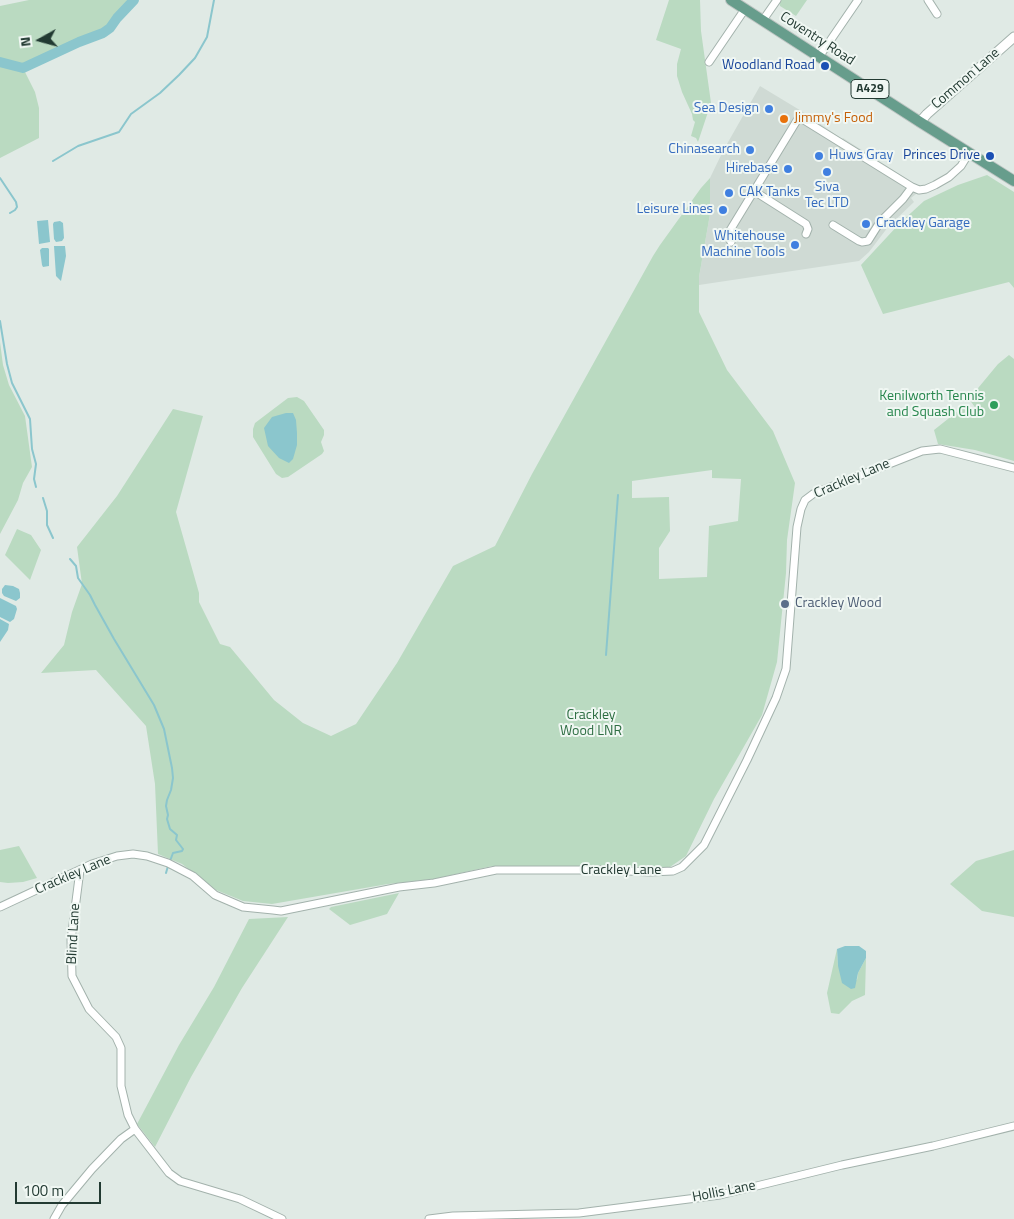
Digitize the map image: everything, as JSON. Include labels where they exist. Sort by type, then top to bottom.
[{"type":"main road","name":"Coventry Road","points":[[731,0],[1014,181]]},
{"type":"street","points":[[763,20],[777,0]]},
{"type":"street","points":[[820,57],[858,0]]},
{"type":"street","points":[[928,0],[937,14]]},
{"type":"street","points":[[709,62],[745,9]]},
{"type":"street","name":"Common Lane","points":[[920,122],[1014,38]]},
{"type":"street","points":[[731,242],[729,232],[799,117],[912,187],[922,190],[949,177],[969,153]]},
{"type":"street","points":[[833,225],[859,241],[868,241],[880,222],[912,187]]},
{"type":"street","points":[[754,191],[806,224],[808,229],[806,234]]},
{"type":"street","name":"Crackley Lane","points":[[0,907],[92,864],[117,856],[133,854],[147,856],[168,863],[193,876],[215,895],[243,907],[281,910],[496,870],[650,872],[673,870],[682,867],[704,845],[776,698],[786,669],[797,527],[805,500],[813,494],[922,451],[940,449],[1014,468]]},
{"type":"street","name":"Blind Lane","points":[[80,870],[71,940],[72,976],[89,1009],[116,1037],[121,1048],[121,1086],[128,1115],[135,1129]]},
{"type":"street","name":"Hollis Lane","points":[[429,1219],[453,1216],[579,1213],[720,1195],[1014,1126]]},
{"type":"street","points":[[54,1219],[62,1205],[92,1170],[121,1139],[135,1129],[169,1173],[180,1181],[240,1199],[282,1219]]},
{"type":"shaded area","name":"Princes Drive","points":[[760,86],[915,184],[916,194],[911,198],[914,202],[888,227],[869,252],[859,261],[699,285],[710,214],[710,178]]},
{"type":"green space","points":[[29,0],[134,0],[110,28],[103,33],[23,68],[35,92],[39,108],[39,138],[0,158],[0,6]]},
{"type":"green space","points":[[669,0],[700,0],[701,31],[711,103],[698,142],[696,138],[691,136],[695,122],[677,76],[677,64],[681,49],[656,40]]},
{"type":"green space","points":[[779,0],[807,0],[796,16],[780,6]]},
{"type":"green space","points":[[987,175],[1014,192],[1014,288],[1009,282],[883,314],[861,265],[900,223],[924,201],[958,185]]},
{"type":"green space","name":"Crackley Wood LNR","points":[[710,178],[710,214],[699,277],[699,312],[727,370],[773,431],[795,483],[787,540],[786,573],[777,662],[762,715],[714,799],[686,856],[670,867],[492,866],[434,879],[388,884],[272,904],[243,901],[216,890],[182,864],[158,854],[155,784],[146,726],[96,670],[41,673],[64,645],[72,612],[82,584],[77,547],[117,496],[173,409],[203,416],[176,512],[199,593],[199,602],[220,644],[230,647],[274,700],[303,723],[331,736],[356,724],[397,663],[453,566],[495,546],[532,474],[653,256]],"holes":[[[712,470],[712,478],[741,479],[738,521],[709,526],[707,577],[659,579],[659,548],[670,531],[669,497],[632,498],[632,481]]]},
{"type":"green space","points":[[0,342],[3,365],[9,385],[25,416],[32,467],[23,483],[18,500],[0,534]]},
{"type":"green space","name":"Kenilworth Tennis and Squash Club","points":[[1009,355],[1014,359],[1014,461],[975,450],[938,444],[934,430],[963,407],[977,410],[969,399],[998,364]]},
{"type":"green space","points":[[297,397],[304,401],[324,430],[321,442],[324,451],[288,477],[282,478],[276,474],[253,437],[253,429],[255,423],[288,398]]},
{"type":"green space","points":[[17,529],[31,535],[41,550],[30,580],[5,555]]},
{"type":"green space","points":[[19,846],[37,878],[23,882],[0,882],[0,850]]},
{"type":"green space","points":[[1014,850],[1014,917],[982,911],[950,884],[976,861]]},
{"type":"green space","points":[[399,893],[387,914],[350,925],[329,909],[331,907]]},
{"type":"green space","points":[[288,917],[242,988],[191,1077],[155,1147],[137,1124],[179,1045],[214,987],[249,919]]},
{"type":"green space","points":[[837,949],[838,966],[857,980],[858,973],[866,958],[865,995],[852,1001],[839,1014],[831,1013],[827,993]]},
{"type":"water","points":[[48,220],[50,242],[39,244],[37,221]]},
{"type":"water","points":[[60,221],[63,223],[64,238],[62,241],[56,242],[53,224]]},
{"type":"water","points":[[54,246],[65,246],[66,256],[61,281],[56,276]]},
{"type":"water","points":[[42,248],[49,249],[49,266],[43,267],[42,265],[40,250]]},
{"type":"water","points":[[293,413],[296,420],[297,433],[297,445],[293,459],[289,463],[279,458],[268,446],[264,428],[272,417]]},
{"type":"water","points":[[5,585],[19,589],[20,598],[16,601],[4,596],[2,589]]},
{"type":"water","points":[[0,598],[16,606],[14,619],[10,622],[0,617]]},
{"type":"water","points":[[0,619],[9,624],[8,630],[0,642]]},
{"type":"water","points":[[845,946],[859,946],[866,951],[866,958],[858,973],[855,988],[851,989],[842,983],[838,966],[837,949]]},
{"type":"waterway","points":[[0,62],[23,68],[103,33],[110,28],[134,0]]},
{"type":"waterway","points":[[53,161],[78,146],[119,132],[131,114],[160,93],[179,75],[195,58],[207,37],[214,0]]},
{"type":"waterway","points":[[0,178],[16,202],[17,207],[10,213]]},
{"type":"waterway","points":[[0,321],[12,383],[30,419],[32,449],[36,464],[34,479],[36,487]]},
{"type":"waterway","points":[[606,655],[618,495]]},
{"type":"waterway","points":[[43,498],[47,511],[47,525],[53,538]]},
{"type":"waterway","points":[[70,559],[76,566],[78,578],[90,595],[154,705],[164,729],[173,778],[166,806],[167,819],[170,829],[177,835],[176,840],[183,849],[173,853],[170,861]]},
{"type":"waterway","points":[[166,873],[168,866]]},
{"type":"place","name":"Woodland Road","points":[[825,66]]},
{"type":"place","name":"Sea Design","points":[[769,109]]},
{"type":"place","name":"Jimmy's Food","points":[[784,119]]},
{"type":"place","name":"Chinasearch","points":[[750,150]]},
{"type":"place","name":"Huws Gray","points":[[819,156]]},
{"type":"place","name":"Princes Drive","points":[[990,156]]},
{"type":"place","name":"Hirebase","points":[[788,169]]},
{"type":"place","name":"Siva Tec LTD","points":[[827,172]]},
{"type":"place","name":"CAK Tanks","points":[[729,193]]},
{"type":"place","name":"Leisure Lines","points":[[723,210]]},
{"type":"place","name":"Crackley Garage","points":[[866,224]]},
{"type":"place","name":"Whitehouse Machine Tools","points":[[795,245]]},
{"type":"place","name":"Kenilworth Tennis and Squash Club","points":[[994,405]]},
{"type":"place","name":"Crackley Wood","points":[[785,604]]}]
